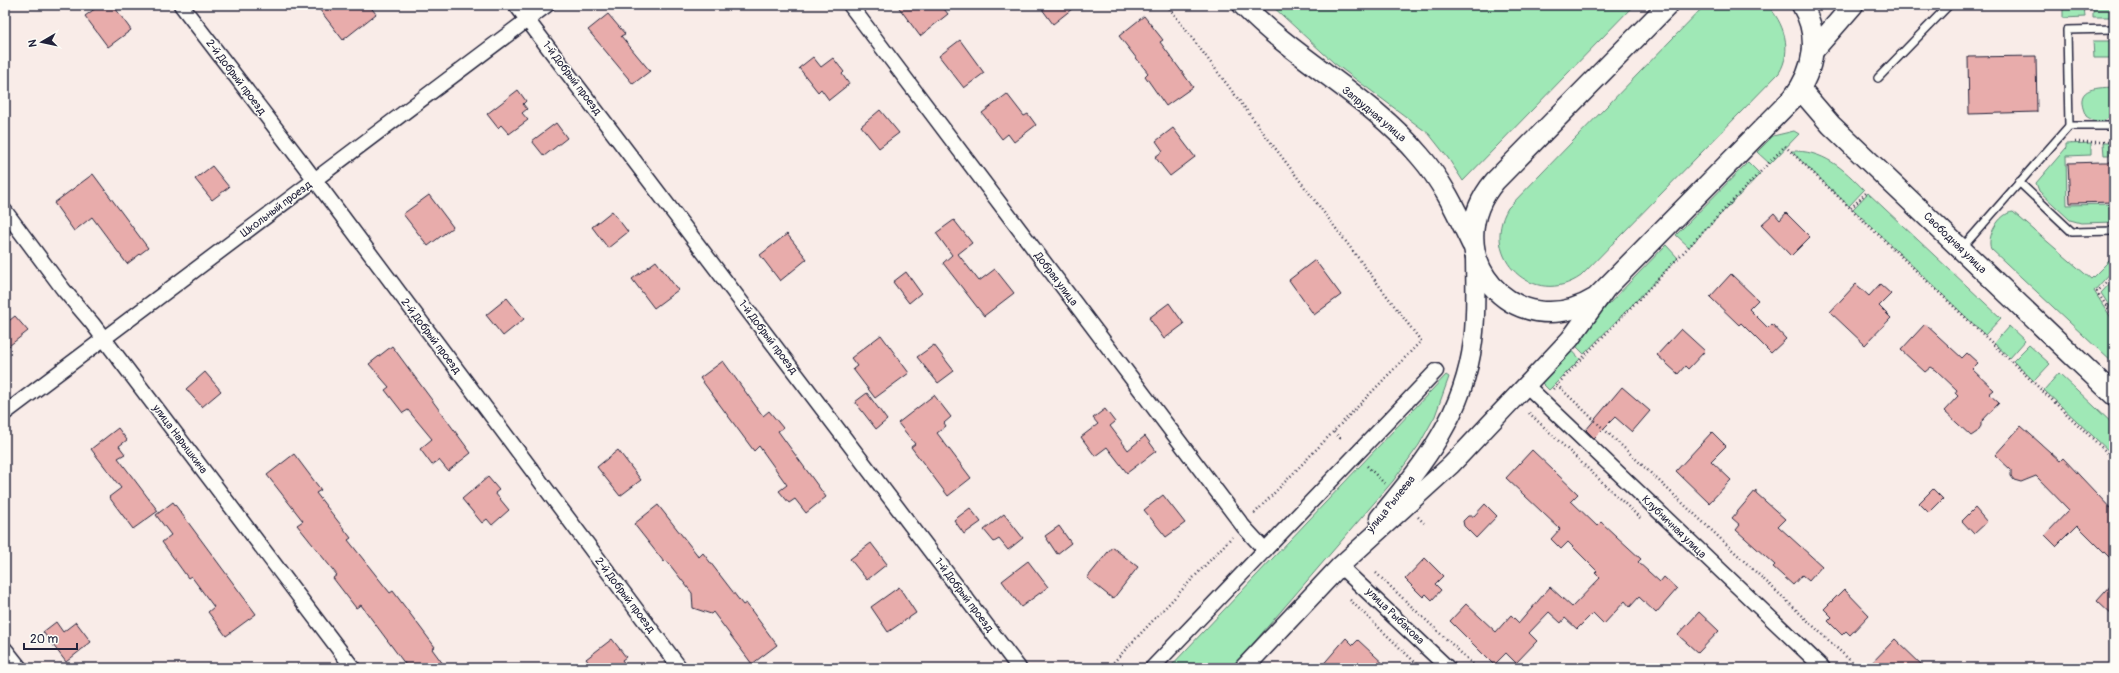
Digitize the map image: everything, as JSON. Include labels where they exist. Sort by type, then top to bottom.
[{"type":"main road","name":"Запрудная улица","points":[[1243,5],[1305,59],[1380,116],[1411,145],[1430,167],[1450,198],[1475,250]]},
{"type":"main road","points":[[1668,5],[1489,189],[1482,199],[1473,232],[1475,250],[1480,266],[1492,286],[1509,301],[1530,310],[1553,313],[1576,308],[1596,298],[1607,288],[1800,89],[1810,68],[1813,51],[1811,28],[1802,5]]},
{"type":"main road","points":[[1813,51],[1853,5]]},
{"type":"main road","name":"Свободная улица","points":[[1800,89],[1831,125],[2114,395]]},
{"type":"street","name":"2-й Добрый проезд","points":[[181,5],[315,179],[680,668]]},
{"type":"street","name":"1-й Добрый проезд","points":[[516,5],[1019,668]]},
{"type":"street","name":"Школьный проезд","points":[[5,412],[547,5]]},
{"type":"street","name":"Добрая улица","points":[[850,5],[1243,526],[1265,550]]},
{"type":"street","name":"улица Нарышкина","points":[[5,211],[63,288],[104,338],[353,668]]},
{"type":"street","name":"улица Рылеева","points":[[1244,668],[1340,566],[1419,469],[1439,440],[1461,393],[1472,350],[1476,314],[1475,250]]},
{"type":"street","name":"улица Рылеева","points":[[1340,566],[1451,465],[1570,339],[1607,288]]},
{"type":"street","points":[[1152,668],[1436,371]]},
{"type":"street","name":"Клубничная улица","points":[[1526,385],[1823,668]]},
{"type":"street","name":"улица Рыбакова","points":[[1340,566],[1448,668]]},
{"type":"street","points":[[5,649],[20,668]]},
{"type":"lane","points":[[1878,78],[1949,5]]},
{"type":"lane","points":[[1961,249],[2069,126],[2066,30],[2114,29]]},
{"type":"lane","points":[[2069,126],[2114,126]]},
{"type":"lane","points":[[2019,182],[2072,232],[2114,231]]},
{"type":"path","points":[[1108,668],[1421,341],[1167,5]]},
{"type":"path","points":[[2066,145],[2071,142],[2114,142]]},
{"type":"path","points":[[1542,400],[1785,146],[2114,459]]},
{"type":"path","points":[[1851,208],[1866,192]]},
{"type":"path","points":[[2114,274],[2097,292],[2114,317]]},
{"type":"path","points":[[1557,385],[1858,668]]},
{"type":"path","points":[[1334,432],[1341,439]]},
{"type":"path","points":[[1365,463],[1388,487]]},
{"type":"path","points":[[1376,572],[1477,668]]},
{"type":"path","points":[[1350,600],[1421,668]]},
{"type":"green space","points":[[1271,5],[1634,5],[1463,181],[1448,158],[1429,134],[1334,63]]},
{"type":"green space","points":[[1705,5],[1767,5],[1778,20],[1785,37],[1785,55],[1779,73],[1581,276],[1563,285],[1546,286],[1530,282],[1516,273],[1506,260],[1501,244],[1501,226],[1508,208]]},
{"type":"green space","points":[[2114,5],[2114,17],[2093,17],[2093,6]]},
{"type":"green space","points":[[2063,6],[2084,6],[2085,17],[2063,18]]},
{"type":"green space","points":[[2093,41],[2114,41],[2114,58],[2094,58]]},
{"type":"green space","points":[[2114,87],[2114,108],[2110,117],[2097,121],[2086,116],[2082,100],[2087,91],[2092,89]]},
{"type":"green space","points":[[1794,131],[1799,134],[1770,164],[1757,152],[1773,136]]},
{"type":"green space","points":[[2091,143],[2091,155],[2066,156],[2067,205],[2114,204],[2114,222],[2081,223],[2070,220],[2039,191],[2036,183],[2066,148],[2066,144]]},
{"type":"green space","points":[[2103,143],[2114,143],[2114,155],[2104,155]]},
{"type":"green space","points":[[1791,151],[1802,151],[1823,157],[1848,174],[1864,190],[1849,206]]},
{"type":"green space","points":[[1748,162],[1760,174],[1689,247],[1676,235]]},
{"type":"green space","points":[[1868,193],[2001,318],[1985,335],[1853,209]]},
{"type":"green space","points":[[2013,212],[2091,279],[2114,256],[2114,269],[2094,291],[2114,322],[2114,364],[1991,249],[1990,238],[1995,226],[2008,213]]},
{"type":"green space","points":[[1666,245],[1678,258],[1584,354],[1572,342]]},
{"type":"green space","points":[[2114,279],[2114,313],[2101,293]]},
{"type":"green space","points":[[2009,326],[2025,341],[2010,358],[1994,343]]},
{"type":"green space","points":[[2029,345],[2050,364],[2034,381],[2013,361]]},
{"type":"green space","points":[[1568,346],[1580,359],[1549,390],[1537,378]]},
{"type":"green space","points":[[2059,373],[2114,425],[2114,449],[2111,453],[2044,390]]},
{"type":"green space","points":[[1446,375],[1449,377],[1435,416],[1419,445],[1393,481],[1232,668],[1169,668]]},
{"type":"building","points":[[100,5],[113,5],[131,30],[108,47],[85,16]]},
{"type":"building","points":[[316,5],[369,5],[376,14],[343,40]]},
{"type":"building","points":[[897,5],[941,5],[948,14],[920,36]]},
{"type":"building","points":[[1039,5],[1077,5],[1053,24]]},
{"type":"building","points":[[608,14],[625,34],[621,36],[650,71],[633,84],[588,30]]},
{"type":"building","points":[[1144,16],[1163,40],[1160,42],[1193,87],[1166,106],[1145,76],[1148,73],[1119,36]]},
{"type":"building","points":[[960,40],[984,73],[964,88],[939,56]]},
{"type":"building","points":[[2036,56],[2037,112],[1969,114],[1968,57]]},
{"type":"building","points":[[813,57],[821,67],[833,58],[844,72],[842,74],[849,84],[829,100],[821,89],[818,92],[799,68]]},
{"type":"building","points":[[518,90],[526,101],[523,104],[527,109],[522,113],[528,120],[509,134],[501,125],[498,128],[487,114]]},
{"type":"building","points":[[1007,94],[1024,116],[1028,114],[1036,125],[1014,142],[1008,134],[1002,139],[982,113]]},
{"type":"building","points":[[880,110],[899,133],[879,148],[861,126]]},
{"type":"building","points":[[556,123],[567,138],[544,156],[532,141]]},
{"type":"building","points":[[1173,128],[1195,157],[1170,176],[1155,157],[1163,151],[1156,141]]},
{"type":"building","points":[[2114,162],[2114,202],[2070,203],[2068,163]]},
{"type":"building","points":[[212,166],[229,187],[212,200],[195,179]]},
{"type":"building","points":[[93,174],[148,248],[127,264],[92,217],[74,231],[54,203]]},
{"type":"building","points":[[429,195],[453,227],[428,246],[403,214]]},
{"type":"building","points":[[612,211],[628,232],[608,248],[592,227]]},
{"type":"building","points":[[1774,213],[1780,220],[1786,213],[1810,237],[1791,256],[1761,225]]},
{"type":"building","points":[[954,220],[972,243],[958,254],[979,281],[995,269],[1014,293],[984,316],[943,263],[952,255],[936,233]]},
{"type":"building","points":[[787,234],[807,259],[780,281],[760,255]]},
{"type":"building","points":[[1315,260],[1341,295],[1314,315],[1289,280]]},
{"type":"building","points":[[656,261],[678,290],[654,308],[632,279]]},
{"type":"building","points":[[906,272],[921,293],[909,303],[893,282]]},
{"type":"building","points":[[1731,274],[1758,300],[1749,309],[1768,328],[1772,324],[1786,339],[1771,353],[1741,323],[1739,325],[1710,297]]},
{"type":"building","points":[[1856,284],[1869,296],[1880,284],[1891,294],[1879,306],[1891,318],[1865,345],[1830,312]]},
{"type":"building","points":[[507,298],[524,319],[503,336],[486,315]]},
{"type":"building","points":[[1169,303],[1184,324],[1164,339],[1149,318]]},
{"type":"building","points":[[15,316],[28,331],[5,349],[5,324]]},
{"type":"building","points":[[1925,324],[1962,358],[1967,353],[1978,363],[1972,369],[1994,390],[1989,394],[1999,403],[1981,422],[1981,426],[1977,432],[1971,436],[1944,411],[1958,396],[1955,393],[1957,390],[1936,370],[1931,367],[1925,372],[1901,350]]},
{"type":"building","points":[[1681,329],[1705,351],[1688,369],[1685,366],[1678,374],[1657,355]]},
{"type":"building","points":[[881,335],[909,373],[875,398],[853,369],[857,366],[851,358]]},
{"type":"building","points":[[934,345],[954,371],[938,383],[917,357]]},
{"type":"building","points":[[392,346],[471,453],[448,471],[439,460],[432,465],[420,449],[432,439],[408,410],[403,413],[385,390],[389,387],[369,364]]},
{"type":"building","points":[[723,361],[763,416],[769,411],[783,428],[778,431],[826,497],[806,513],[795,499],[789,503],[779,491],[787,485],[759,446],[754,451],[700,378]]},
{"type":"building","points":[[205,372],[221,391],[202,407],[186,389]]},
{"type":"building","points":[[1622,387],[1650,411],[1632,432],[1615,417],[1594,438],[1586,430]]},
{"type":"building","points":[[867,393],[887,420],[876,429],[855,402]]},
{"type":"building","points":[[934,395],[951,417],[944,423],[946,426],[937,433],[971,478],[948,496],[911,447],[915,444],[898,423]]},
{"type":"building","points":[[1105,409],[1115,422],[1110,426],[1128,450],[1145,436],[1156,451],[1127,473],[1107,447],[1095,456],[1081,437],[1098,424],[1093,418]]},
{"type":"building","points":[[2021,426],[2060,461],[2063,458],[2114,512],[2114,562],[2077,525],[2056,546],[2045,535],[2069,510],[2036,476],[2021,482],[2014,480],[2011,476],[2011,470],[1995,455]]},
{"type":"building","points":[[118,428],[127,440],[119,446],[125,454],[118,458],[158,511],[133,529],[109,497],[121,488],[91,449]]},
{"type":"building","points":[[1712,432],[1726,446],[1711,461],[1731,480],[1709,503],[1676,471]]},
{"type":"building","points":[[618,450],[641,480],[620,496],[597,467]]},
{"type":"building","points":[[1532,450],[1578,494],[1571,501],[1597,526],[1601,522],[1641,559],[1638,562],[1660,582],[1664,577],[1677,589],[1656,613],[1639,597],[1630,607],[1625,601],[1604,624],[1593,613],[1577,629],[1565,618],[1561,623],[1549,612],[1529,633],[1537,641],[1516,663],[1506,653],[1494,665],[1450,621],[1466,604],[1496,632],[1511,615],[1519,623],[1550,587],[1572,607],[1600,578],[1595,573],[1597,571],[1568,542],[1561,549],[1551,539],[1560,529],[1506,478]]},
{"type":"building","points":[[294,454],[321,490],[316,493],[351,538],[348,540],[390,593],[393,591],[435,647],[432,649],[446,668],[408,668],[361,605],[356,608],[333,578],[337,575],[297,525],[303,521],[267,475]]},
{"type":"building","points":[[488,477],[499,490],[495,493],[509,510],[492,525],[487,519],[482,523],[462,499]]},
{"type":"building","points":[[1933,489],[1943,499],[1929,513],[1919,503]]},
{"type":"building","points":[[1756,490],[1756,493],[1785,519],[1778,526],[1822,566],[1809,581],[1802,575],[1793,585],[1773,567],[1775,565],[1736,530],[1740,525],[1732,518]]},
{"type":"building","points":[[1163,495],[1185,523],[1166,537],[1144,510]]},
{"type":"building","points":[[173,502],[256,614],[226,636],[208,612],[214,607],[191,576],[188,578],[162,542],[171,535],[156,515]]},
{"type":"building","points":[[1485,504],[1497,516],[1476,538],[1464,526],[1463,521],[1468,516],[1474,516]]},
{"type":"building","points":[[658,505],[699,557],[703,553],[743,605],[746,603],[777,645],[752,664],[713,612],[711,614],[693,608],[692,593],[666,560],[664,562],[634,524]]},
{"type":"building","points":[[970,508],[981,522],[964,534],[954,520]]},
{"type":"building","points":[[1975,508],[1987,522],[1974,534],[1962,521]]},
{"type":"building","points":[[1004,514],[1023,538],[1008,550],[999,539],[994,542],[984,530]]},
{"type":"building","points":[[1059,526],[1071,543],[1057,554],[1045,536]]},
{"type":"building","points":[[871,543],[887,564],[867,580],[850,559]]},
{"type":"building","points":[[1112,547],[1138,567],[1113,599],[1087,578]]},
{"type":"building","points":[[1425,558],[1443,576],[1435,584],[1441,590],[1432,600],[1426,594],[1423,597],[1405,579]]},
{"type":"building","points":[[1028,561],[1048,587],[1021,607],[1002,581]]},
{"type":"building","points":[[2114,582],[2114,617],[2097,601]]},
{"type":"building","points":[[899,587],[916,613],[888,632],[871,607]]},
{"type":"building","points":[[1844,589],[1869,615],[1850,635],[1846,631],[1842,635],[1828,621],[1832,617],[1824,609]]},
{"type":"building","points":[[1699,612],[1719,631],[1698,653],[1678,635]]},
{"type":"building","points":[[56,622],[63,632],[76,622],[91,642],[66,662],[43,632]]},
{"type":"building","points":[[1346,638],[1353,645],[1358,640],[1388,668],[1320,668]]},
{"type":"building","points":[[612,639],[626,657],[622,660],[628,668],[593,668],[586,659]]},
{"type":"building","points":[[1895,639],[1925,668],[1867,668]]}]
